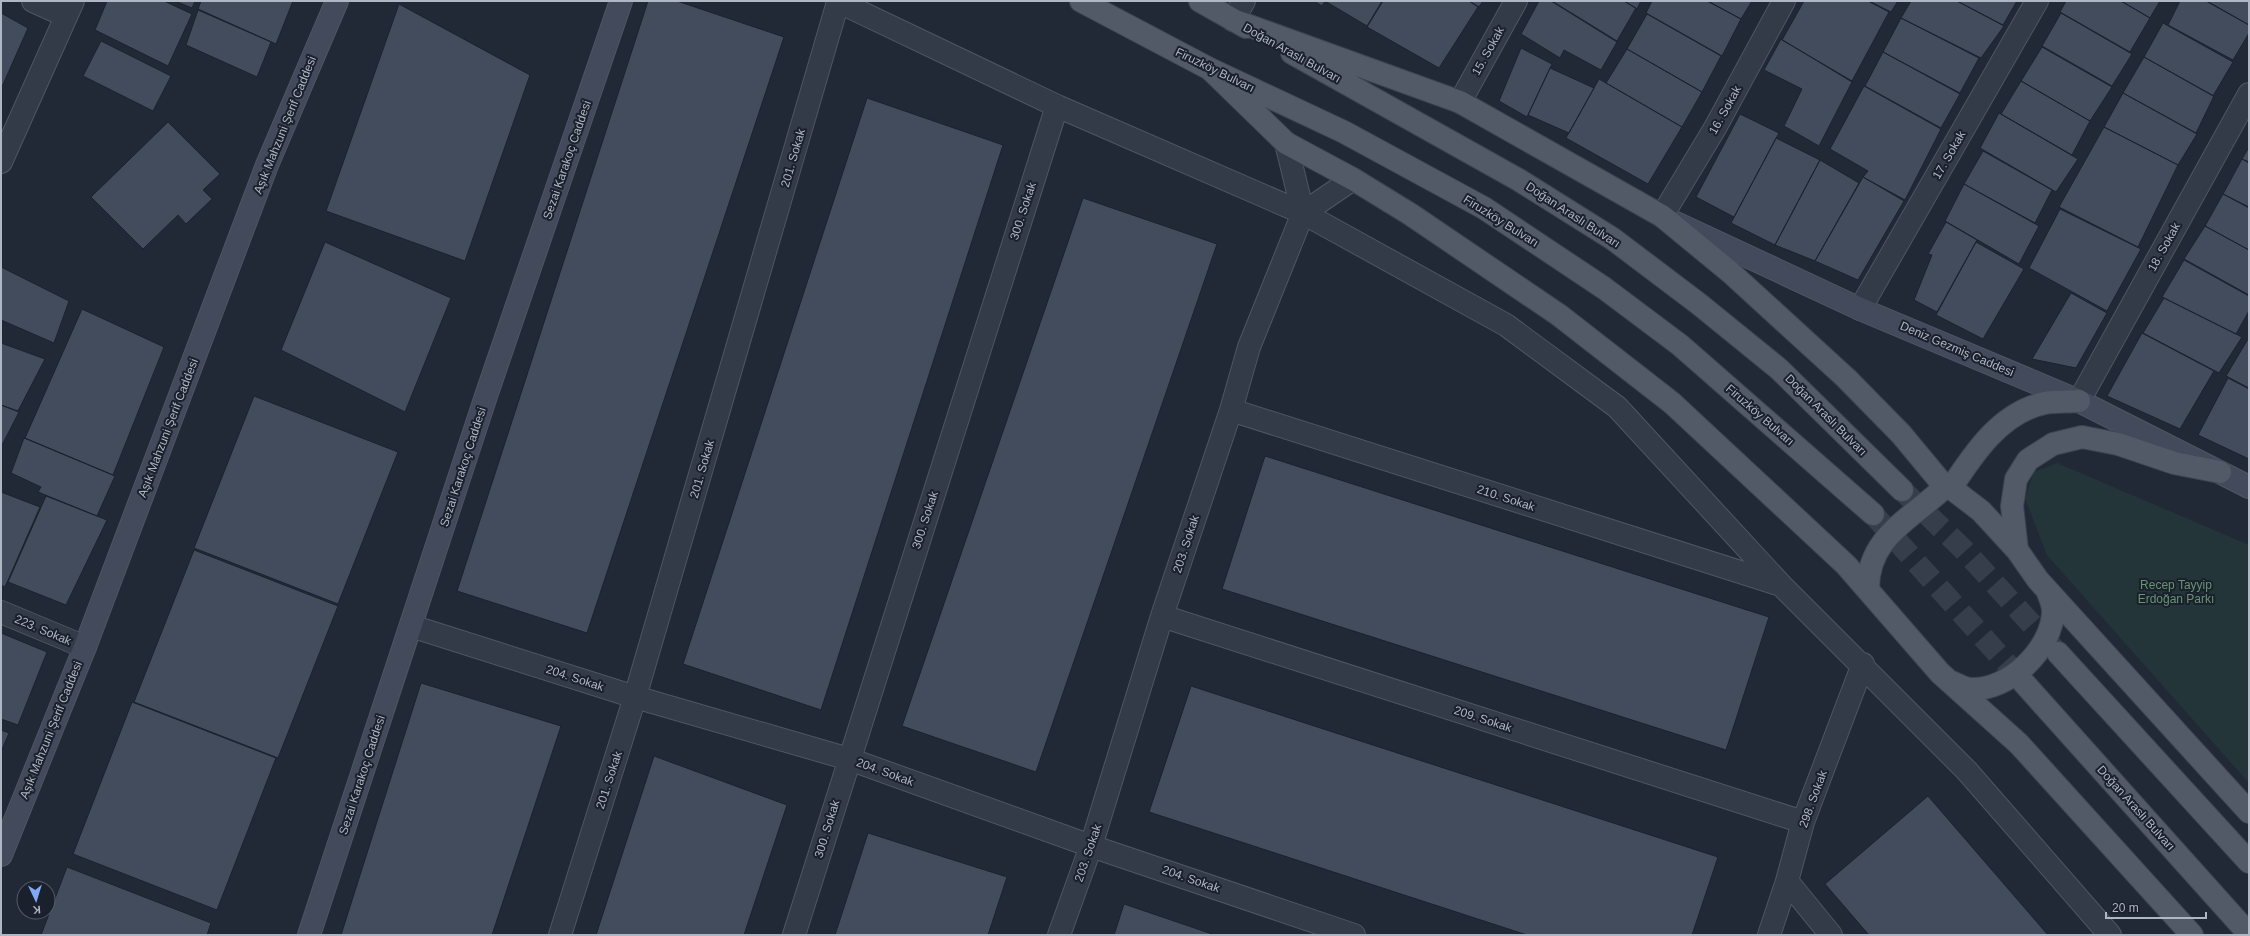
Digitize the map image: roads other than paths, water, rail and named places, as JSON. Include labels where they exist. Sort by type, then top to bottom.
[{"type":"main road","name":"Firuzköy Bulvarı","points":[[1081,1],[1210,69],[1344,132],[1484,208],[1604,288],[1680,345],[1873,514]]},
{"type":"main road","name":"Doğan Araslı Bulvarı","points":[[1200,1],[1238,10],[1519,180],[1613,239],[1699,304],[1779,369],[1902,490]]},
{"type":"main road","points":[[1238,10],[1460,102],[1662,216],[1730,272],[1846,378],[1901,434],[1948,488],[1981,511],[2017,550],[2047,590],[2249,812]]},
{"type":"main road","points":[[1210,69],[1286,143],[1353,179],[1410,214],[1559,315],[1672,403],[1836,555],[1951,682],[2019,744],[2192,935]]},
{"type":"main road","points":[[1868,590],[1868,573],[1879,546],[1894,530],[1948,488],[1996,429],[2016,413],[2045,403],[2079,401]]},
{"type":"main road","points":[[2017,550],[2012,506],[2016,479],[2028,460],[2053,444],[2082,437],[2118,444],[2174,463],[2220,472]]},
{"type":"main road","points":[[1951,682],[1971,690],[1993,686],[2023,669],[2038,650],[2051,628],[2053,609],[2047,590]]},
{"type":"main road","points":[[2058,653],[2249,862]]},
{"type":"main road","name":"Doğan Araslı Bulvarı","points":[[2024,682],[2249,934]]},
{"type":"street","points":[[1,162],[70,8],[33,1]]},
{"type":"street","name":"Aşık Mahzuni Şerif Caddesi","points":[[1,855],[85,647],[267,165],[337,1]]},
{"type":"street","name":"Sezai Karakoç Caddesi","points":[[309,935],[489,389],[621,1]]},
{"type":"street","points":[[837,1],[1056,106],[1303,213],[1506,325],[1617,407],[1782,586],[1863,664],[1967,771],[2110,935]]},
{"type":"street","name":"201. Sokak","points":[[560,935],[635,697],[837,1]]},
{"type":"street","name":"15. Sokak","points":[[1460,102],[1516,1]]},
{"type":"street","name":"16. Sokak","points":[[1662,216],[1716,128],[1784,1]]},
{"type":"street","name":"17. Sokak","points":[[1860,309],[2037,1]]},
{"type":"street","name":"18. Sokak","points":[[2079,401],[2249,94]]},
{"type":"street","name":"300. Sokak","points":[[794,935],[1056,106]]},
{"type":"street","points":[[1286,143],[1303,213]]},
{"type":"street","points":[[1303,213],[1353,179]]},
{"type":"street","name":"203. Sokak","points":[[1059,935],[1092,846],[1162,616],[1231,410],[1249,347],[1303,213]]},
{"type":"street","name":"Deniz Gezmiş Caddesi","points":[[1662,216],[1860,309],[2079,401],[2249,487]]},
{"type":"street","name":"210. Sokak","points":[[1231,410],[1782,586]]},
{"type":"street","name":"223. Sokak","points":[[1,612],[85,647]]},
{"type":"street","name":"209. Sokak","points":[[1162,616],[1804,822]]},
{"type":"street","name":"204. Sokak","points":[[411,626],[635,697],[849,759],[1092,846],[1354,935]]},
{"type":"street","name":"298. Sokak","points":[[1769,935],[1788,881],[1804,822],[1863,664]]},
{"type":"street","points":[[1788,881],[1831,935]]},
{"type":"tunnel","points":[[1902,490],[1963,549],[2057,652]]},
{"type":"tunnel","points":[[1873,514],[2023,682]]},
{"type":"park label","name":"Recep Tayyip Erdoğan Parkı","points":[[2176,592]]}]
